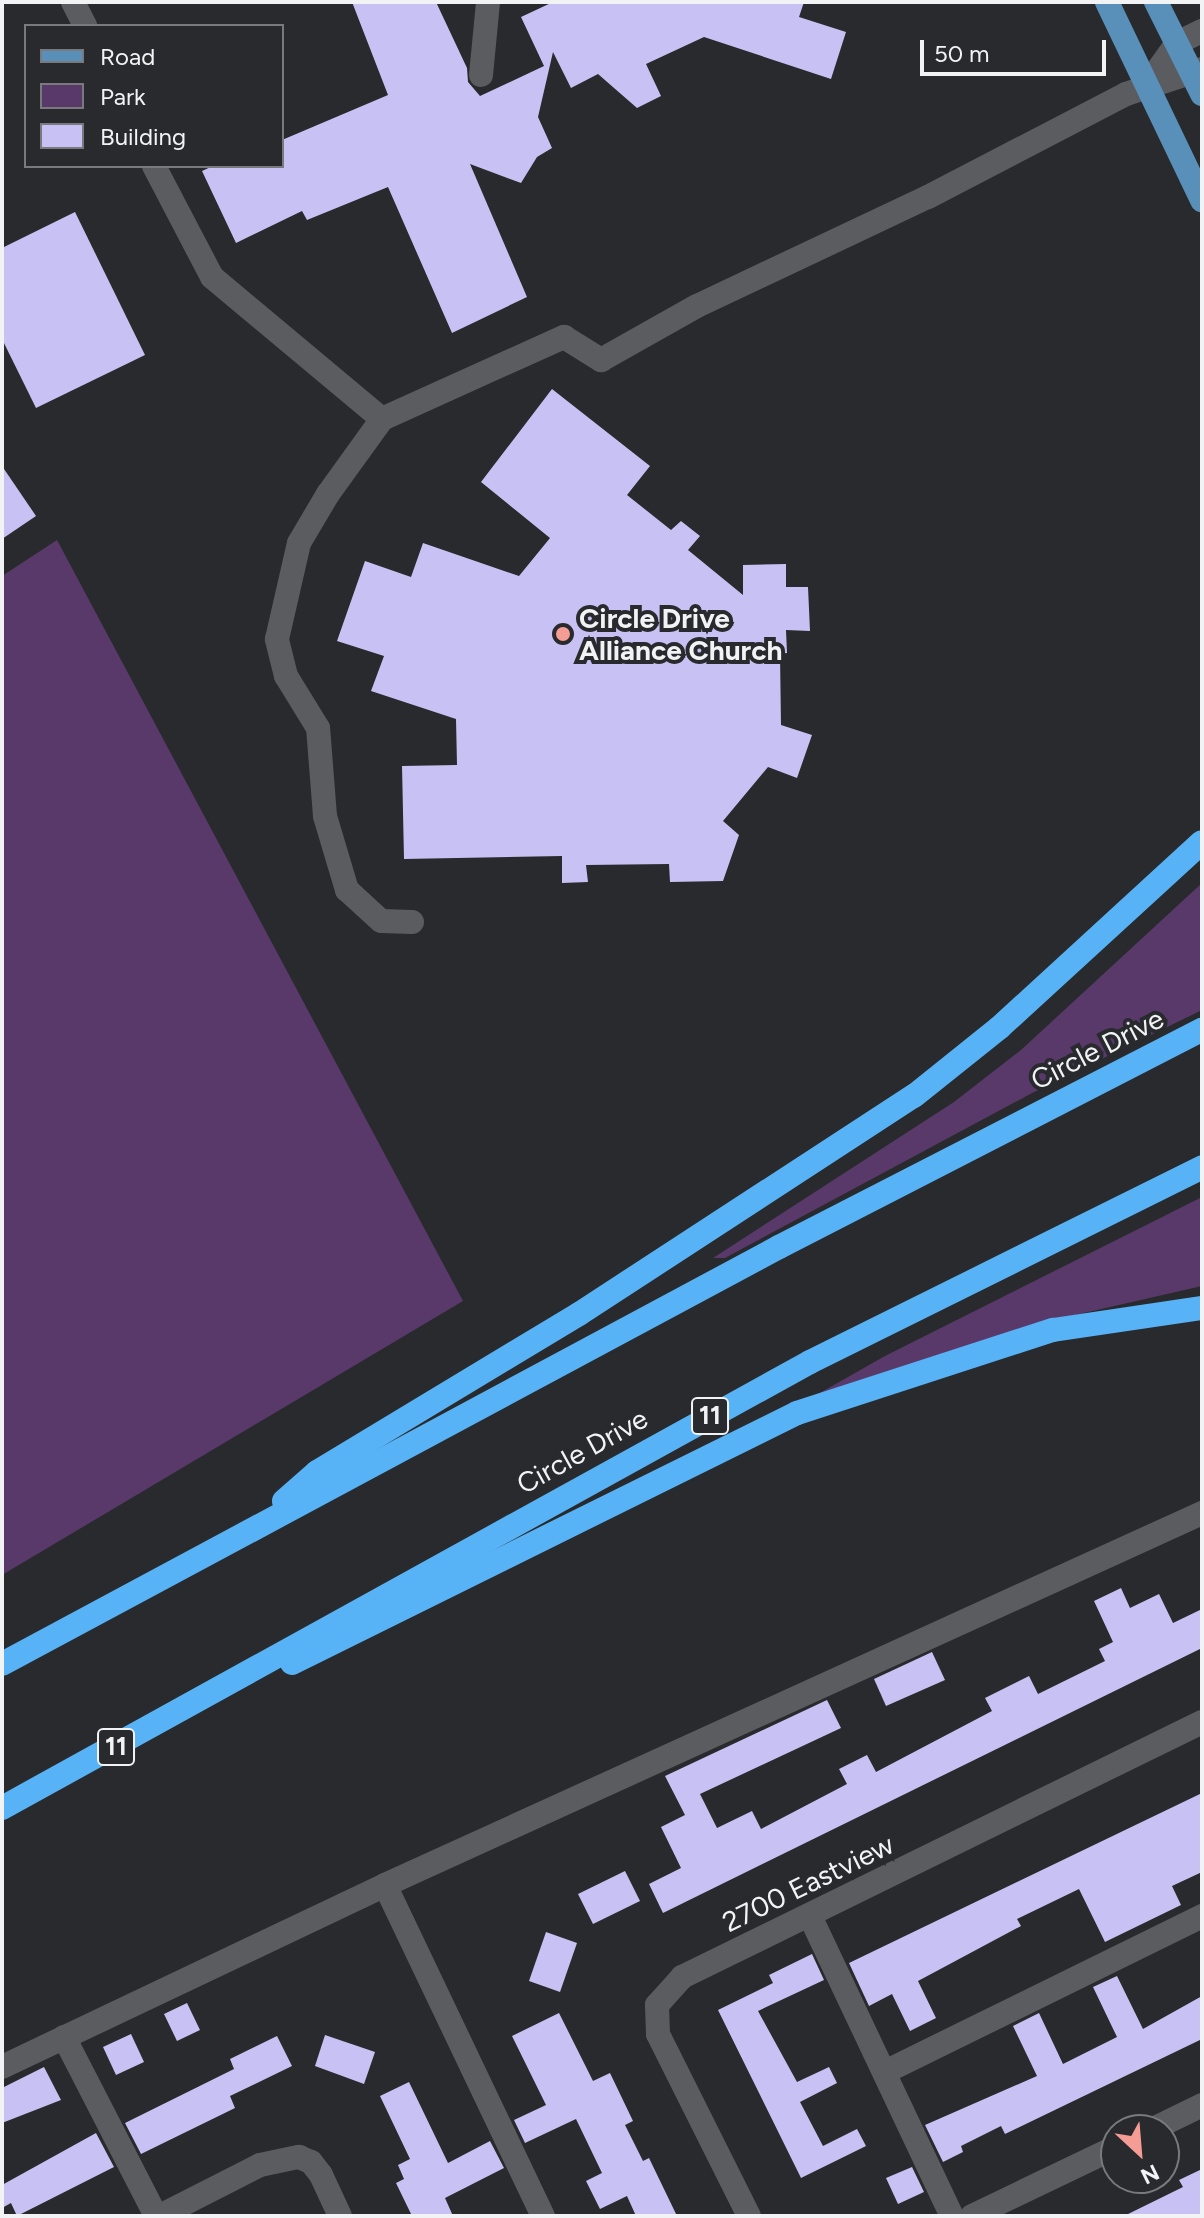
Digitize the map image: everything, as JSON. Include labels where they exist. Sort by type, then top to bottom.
[{"type":"highway","points":[[257,1525],[317,1472],[592,1306],[914,1096],[999,1028],[1202,842]]},
{"type":"highway","name":"Circle Drive","points":[[2,1664],[779,1247],[1202,1030]]},
{"type":"highway","name":"Circle Drive","points":[[2,1808],[230,1685],[796,1369],[1202,1167]]},
{"type":"highway","points":[[230,1685],[323,1652],[797,1413],[1053,1330],[1202,1308]]},
{"type":"main road","points":[[1107,2],[1202,200]]},
{"type":"main road","points":[[1156,2],[1199,79]]},
{"type":"street","points":[[73,2],[84,24]]},
{"type":"street","points":[[481,75],[488,2]]},
{"type":"street","points":[[1147,85],[1177,43],[1202,31]]},
{"type":"street","points":[[412,922],[381,921],[347,890],[325,816],[318,728],[286,676],[277,639],[299,543],[328,494],[382,419],[564,337],[601,360],[697,306],[878,222],[1147,85],[1199,79]]},
{"type":"street","points":[[155,168],[212,277],[382,419]]},
{"type":"street","points":[[2,2067],[385,1885],[1202,1513]]},
{"type":"street","name":"2700 Eastview","points":[[749,2216],[658,2034],[657,2005],[682,1977],[1202,1722]]},
{"type":"street","points":[[385,1885],[543,2216]]},
{"type":"street","points":[[810,1916],[952,2216]]},
{"type":"street","points":[[885,2072],[1202,1916]]},
{"type":"street","points":[[64,2037],[158,2216],[260,2165],[299,2157],[316,2169],[340,2216]]},
{"type":"street","points":[[1180,2116],[1202,2105]]},
{"type":"street","points":[[972,2216],[1100,2155]]},
{"type":"green space","points":[[57,540],[463,1301],[2,1575],[2,576]]},
{"type":"green space","points":[[1202,883],[1202,1010],[1034,1092],[725,1258],[713,1258],[954,1102],[1021,1050]]},
{"type":"green space","points":[[1202,1197],[1202,1286],[1040,1323],[811,1398],[885,1356]]},
{"type":"building","points":[[352,2],[436,2],[467,68],[468,82],[480,96],[544,66],[521,17],[553,2],[804,2],[799,17],[846,32],[831,79],[704,37],[646,64],[661,96],[637,108],[598,74],[571,88],[553,52],[538,117],[552,148],[537,157],[521,183],[470,164],[527,297],[452,333],[388,187],[307,220],[302,211],[236,243],[202,171],[209,168],[284,168],[284,139],[388,95]]},
{"type":"building","points":[[75,212],[145,355],[36,408],[2,339],[2,248]]},
{"type":"building","name":"Circle Drive Alliance Church","points":[[552,389],[650,466],[627,495],[671,530],[681,521],[700,536],[688,550],[743,595],[743,565],[786,564],[786,587],[808,587],[810,631],[786,630],[787,653],[780,654],[781,725],[812,735],[797,778],[768,767],[723,821],[739,835],[723,881],[670,882],[669,864],[586,865],[588,882],[562,883],[562,856],[404,859],[402,766],[457,765],[456,719],[371,691],[384,656],[337,641],[365,561],[411,577],[423,543],[519,576],[550,538],[481,482]]},
{"type":"building","points":[[2,466],[36,516],[2,539]]},
{"type":"building","points":[[1121,1588],[1130,1608],[1159,1594],[1173,1623],[1202,1609],[1202,1648],[663,1913],[649,1884],[681,1868],[661,1827],[685,1815],[665,1776],[827,1700],[841,1728],[700,1794],[717,1828],[752,1811],[761,1829],[847,1784],[839,1769],[867,1755],[876,1772],[992,1711],[985,1698],[1029,1676],[1038,1694],[1105,1661],[1099,1649],[1113,1642],[1094,1601]]},
{"type":"building","points":[[932,1652],[945,1680],[886,1706],[874,1679]]},
{"type":"building","points":[[1202,1793],[1202,1872],[1172,1886],[1181,1905],[1105,1942],[1079,1889],[1017,1919],[1021,1926],[918,1981],[936,2018],[910,2031],[892,1994],[869,2006],[849,1963]]},
{"type":"building","points":[[625,1871],[640,1901],[593,1924],[578,1894]]},
{"type":"building","points":[[546,1932],[577,1943],[560,1992],[529,1981]]},
{"type":"building","points":[[812,1954],[824,1980],[758,2011],[797,2082],[829,2067],[837,2083],[800,2102],[823,2146],[857,2129],[866,2146],[801,2178],[718,2010],[773,1983],[769,1975]]},
{"type":"building","points":[[1117,1976],[1143,2029],[1202,1996],[1202,2039],[1005,2134],[1001,2126],[961,2146],[963,2152],[943,2162],[925,2125],[1037,2076],[1013,2026],[1039,2013],[1063,2064],[1117,2037],[1093,1987]]},
{"type":"building","points":[[187,2003],[200,2030],[177,2041],[164,2014]]},
{"type":"building","points":[[559,2013],[593,2081],[610,2073],[633,2121],[625,2125],[643,2161],[649,2158],[677,2216],[636,2216],[627,2196],[600,2209],[586,2181],[602,2173],[576,2119],[525,2143],[514,2120],[546,2105],[512,2036]]},
{"type":"building","points":[[131,2034],[144,2062],[116,2075],[103,2047]]},
{"type":"building","points":[[325,2035],[375,2052],[364,2084],[315,2066]]},
{"type":"building","points":[[277,2036],[292,2066],[230,2096],[235,2108],[141,2154],[125,2123],[234,2069],[230,2059]]},
{"type":"building","points":[[44,2067],[61,2100],[2,2123],[2,2088]]},
{"type":"building","points":[[409,2082],[448,2163],[490,2141],[504,2168],[445,2198],[453,2216],[412,2216],[396,2183],[404,2179],[398,2165],[410,2159],[380,2096]]},
{"type":"building","points":[[96,2133],[114,2167],[17,2216],[11,2203],[2,2208],[2,2185]]},
{"type":"building","points":[[912,2167],[924,2192],[898,2204],[886,2178]]},
{"type":"building","points":[[1202,2169],[1202,2216],[1124,2216],[1169,2194],[1180,2194],[1183,2187],[1180,2180]]},
{"type":"place","name":"Circle Drive Alliance Church","points":[[563,634]]}]
